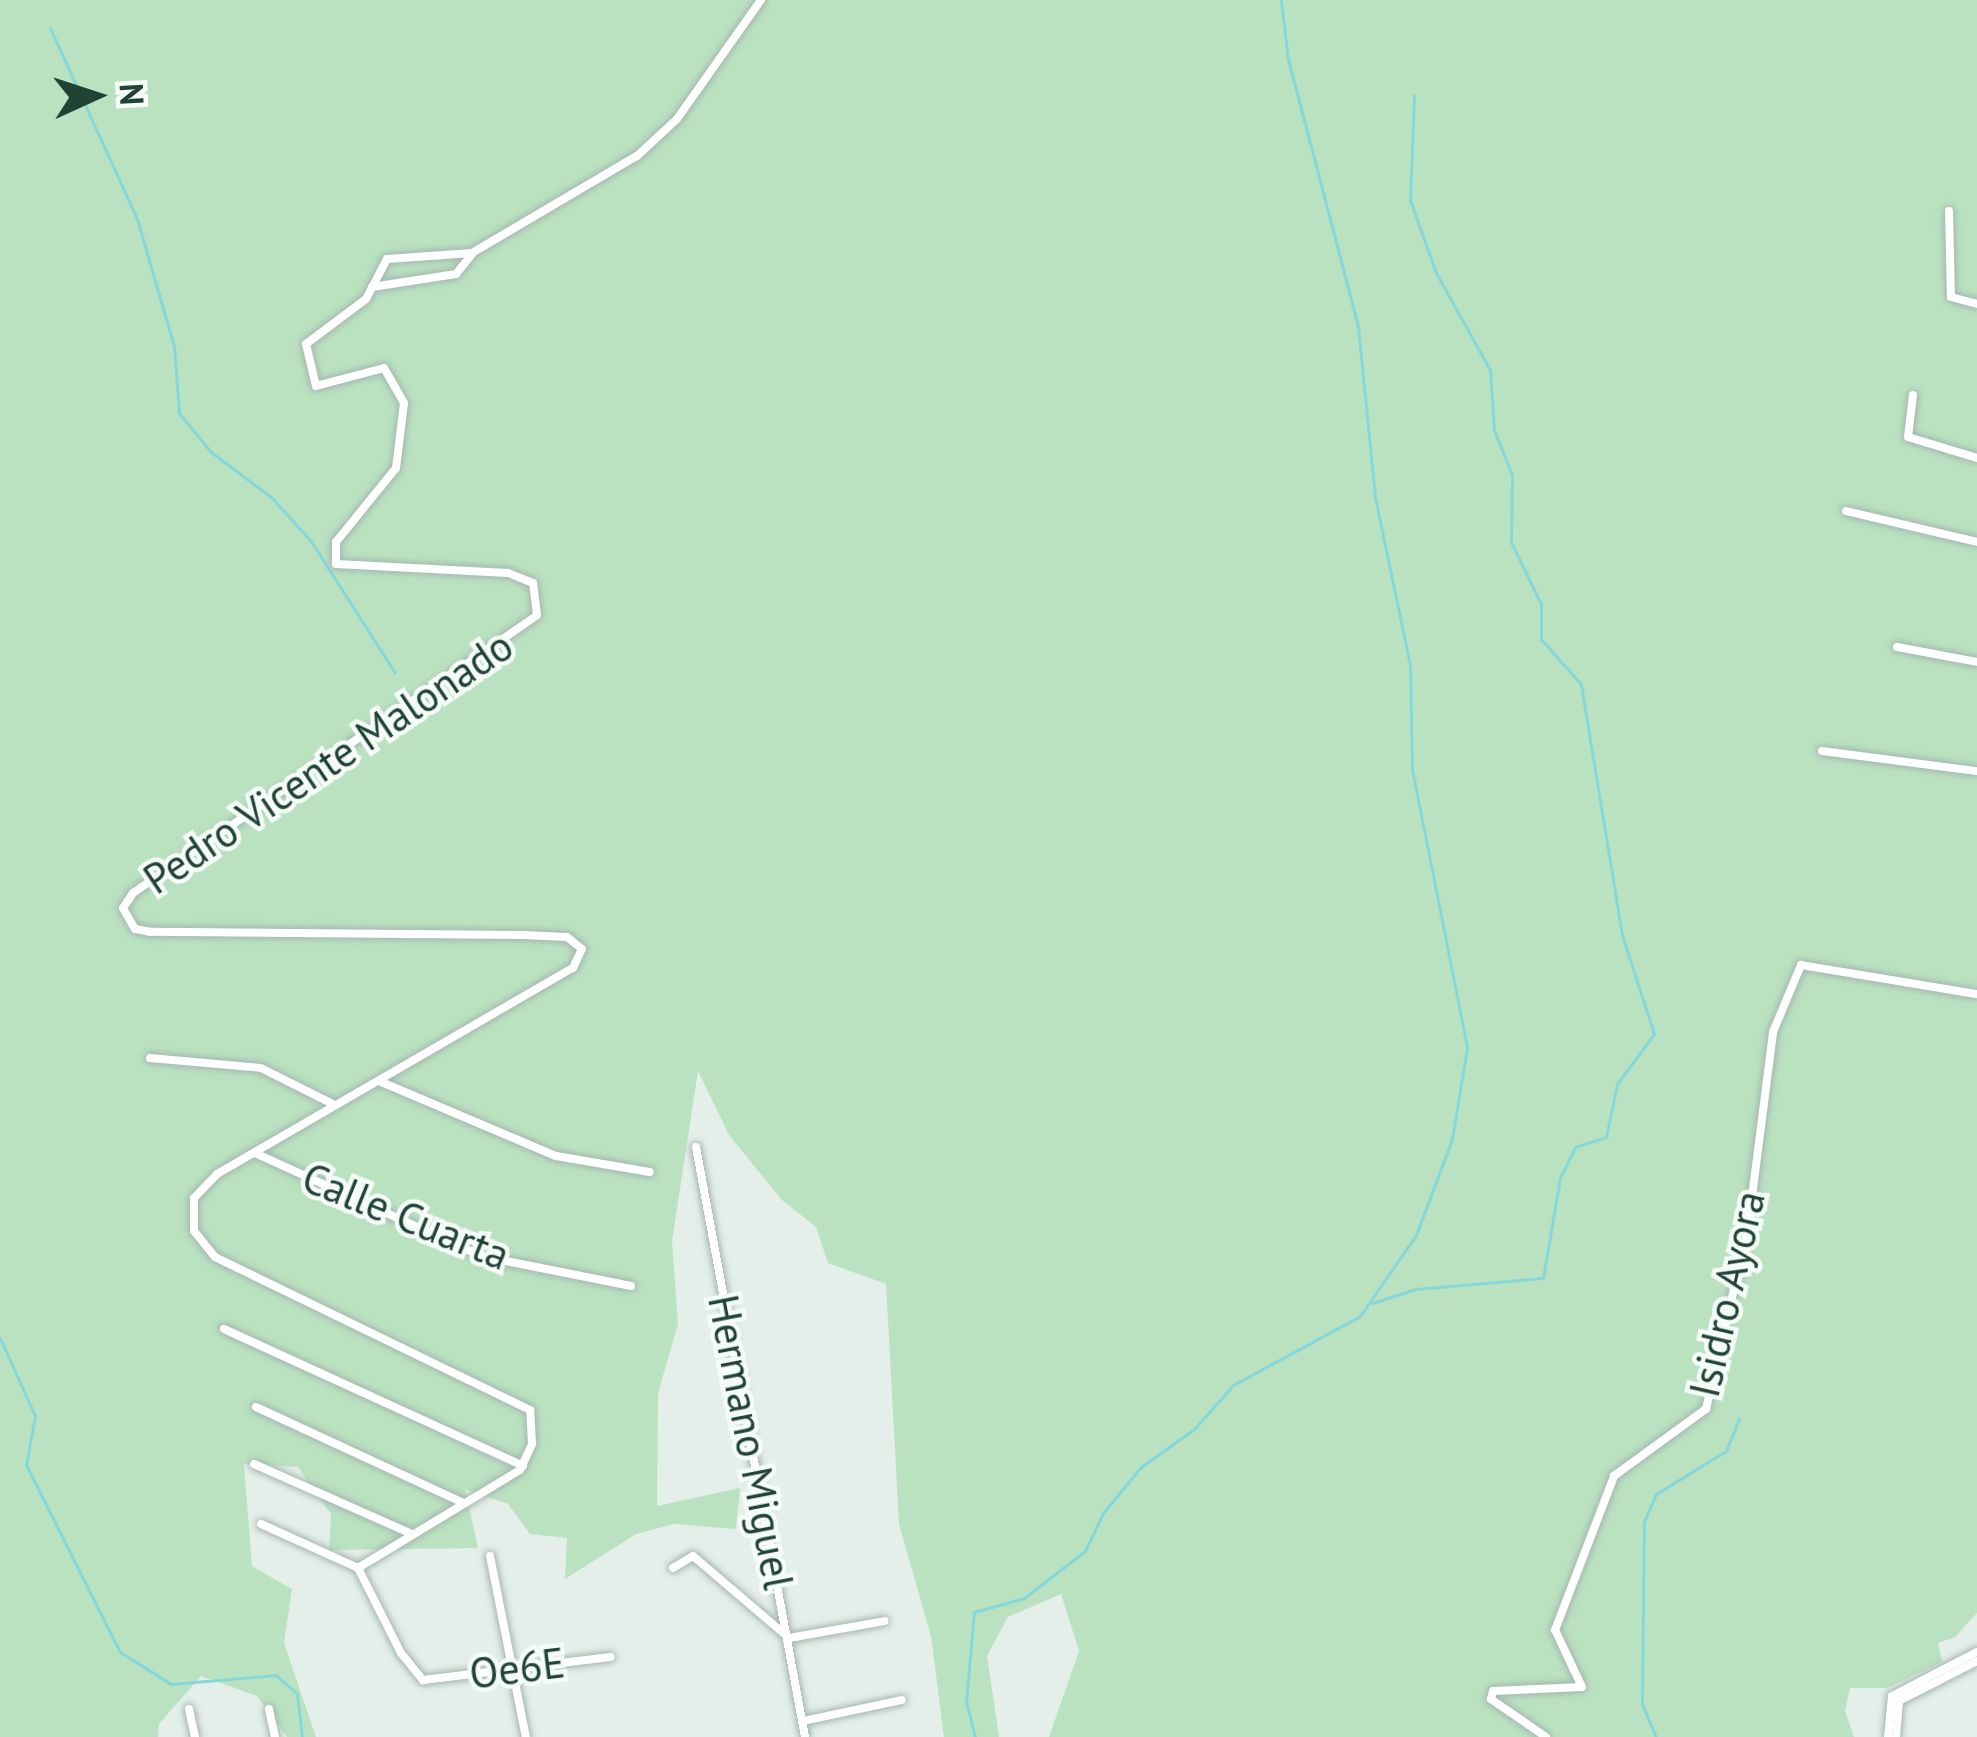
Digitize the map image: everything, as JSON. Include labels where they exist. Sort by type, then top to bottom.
[{"type":"street","points":[[372,287],[455,274],[472,253],[637,156],[676,119],[760,0]]},
{"type":"street","points":[[1949,211],[1951,297],[1977,304]]},
{"type":"street","points":[[372,287],[387,259],[472,253]]},
{"type":"street","name":"Pedro Vicente Malonado","points":[[372,287],[306,344],[319,387],[384,368],[404,403],[396,468],[336,542],[336,564],[508,573],[532,583],[537,615],[133,893],[124,914],[135,928],[151,932],[524,935],[567,937],[582,950],[573,968],[254,1152],[194,1198],[192,1221],[203,1244],[229,1264],[524,1404],[533,1422],[523,1466]]},
{"type":"street","points":[[1913,394],[1908,436],[1977,458]]},
{"type":"street","points":[[1846,511],[1977,542]]},
{"type":"street","points":[[1897,647],[1977,662]]},
{"type":"street","points":[[1822,751],[1977,770]]},
{"type":"street","name":"Isidro Ayora","points":[[1546,1737],[1491,1699],[1493,1691],[1582,1687],[1556,1630],[1614,1476],[1706,1409],[1748,1228],[1773,1032],[1801,965],[1977,994]]},
{"type":"street","points":[[150,1058],[261,1068],[334,1105]]},
{"type":"street","points":[[378,1081],[556,1156],[650,1172]]},
{"type":"street","name":"Hermano Miguel","points":[[696,1147],[806,1737]]},
{"type":"street","name":"Calle Cuarta","points":[[254,1152],[481,1256],[631,1286]]},
{"type":"street","points":[[224,1329],[523,1466]]},
{"type":"street","points":[[256,1408],[464,1503]]},
{"type":"street","points":[[254,1464],[412,1534]]},
{"type":"street","points":[[261,1523],[358,1568],[523,1466]]},
{"type":"street","points":[[490,1556],[526,1737]]},
{"type":"street","points":[[673,1568],[692,1556],[789,1638],[884,1621]]},
{"type":"street","name":"Oe6E","points":[[358,1568],[390,1635],[424,1680],[611,1657]]},
{"type":"street","points":[[1892,1737],[1893,1704],[1977,1657]]},
{"type":"street","points":[[802,1721],[902,1700]]},
{"type":"street","points":[[189,1708],[195,1737]]},
{"type":"street","points":[[268,1709],[275,1737]]},
{"type":"green space","points":[[0,0],[1977,0],[1977,1613],[1955,1637],[1938,1643],[1942,1662],[1887,1688],[1850,1688],[1845,1711],[1854,1737],[1049,1737],[1079,1651],[1061,1594],[1008,1617],[987,1656],[999,1737],[944,1737],[931,1636],[899,1524],[886,1284],[828,1263],[816,1227],[782,1200],[729,1135],[698,1071],[672,1241],[678,1324],[658,1393],[657,1506],[740,1488],[736,1529],[674,1524],[636,1534],[565,1579],[567,1538],[530,1534],[508,1504],[465,1489],[478,1548],[329,1550],[331,1514],[298,1467],[244,1464],[252,1566],[292,1589],[284,1643],[316,1737],[287,1737],[257,1696],[201,1676],[159,1724],[158,1737],[0,1737]]},
{"type":"waterway","points":[[975,1737],[966,1702],[974,1612],[1024,1598],[1085,1551],[1103,1513],[1141,1467],[1194,1429],[1233,1385],[1360,1316],[1416,1235],[1452,1139],[1467,1047],[1412,769],[1410,665],[1375,497],[1358,326],[1288,60],[1281,0]]},
{"type":"waterway","points":[[50,28],[137,219],[174,346],[179,413],[211,452],[271,497],[311,541],[395,673]]},
{"type":"waterway","points":[[1372,1303],[1416,1289],[1543,1278],[1560,1178],[1575,1147],[1606,1137],[1617,1084],[1654,1034],[1622,935],[1581,684],[1541,639],[1541,604],[1511,542],[1512,475],[1494,430],[1490,370],[1436,273],[1410,200],[1414,95]]},
{"type":"waterway","points":[[0,1338],[35,1416],[26,1465],[120,1652],[171,1684],[276,1675],[297,1694],[302,1737]]},
{"type":"waterway","points":[[1656,1737],[1642,1704],[1644,1522],[1656,1494],[1726,1451],[1739,1418]]}]
